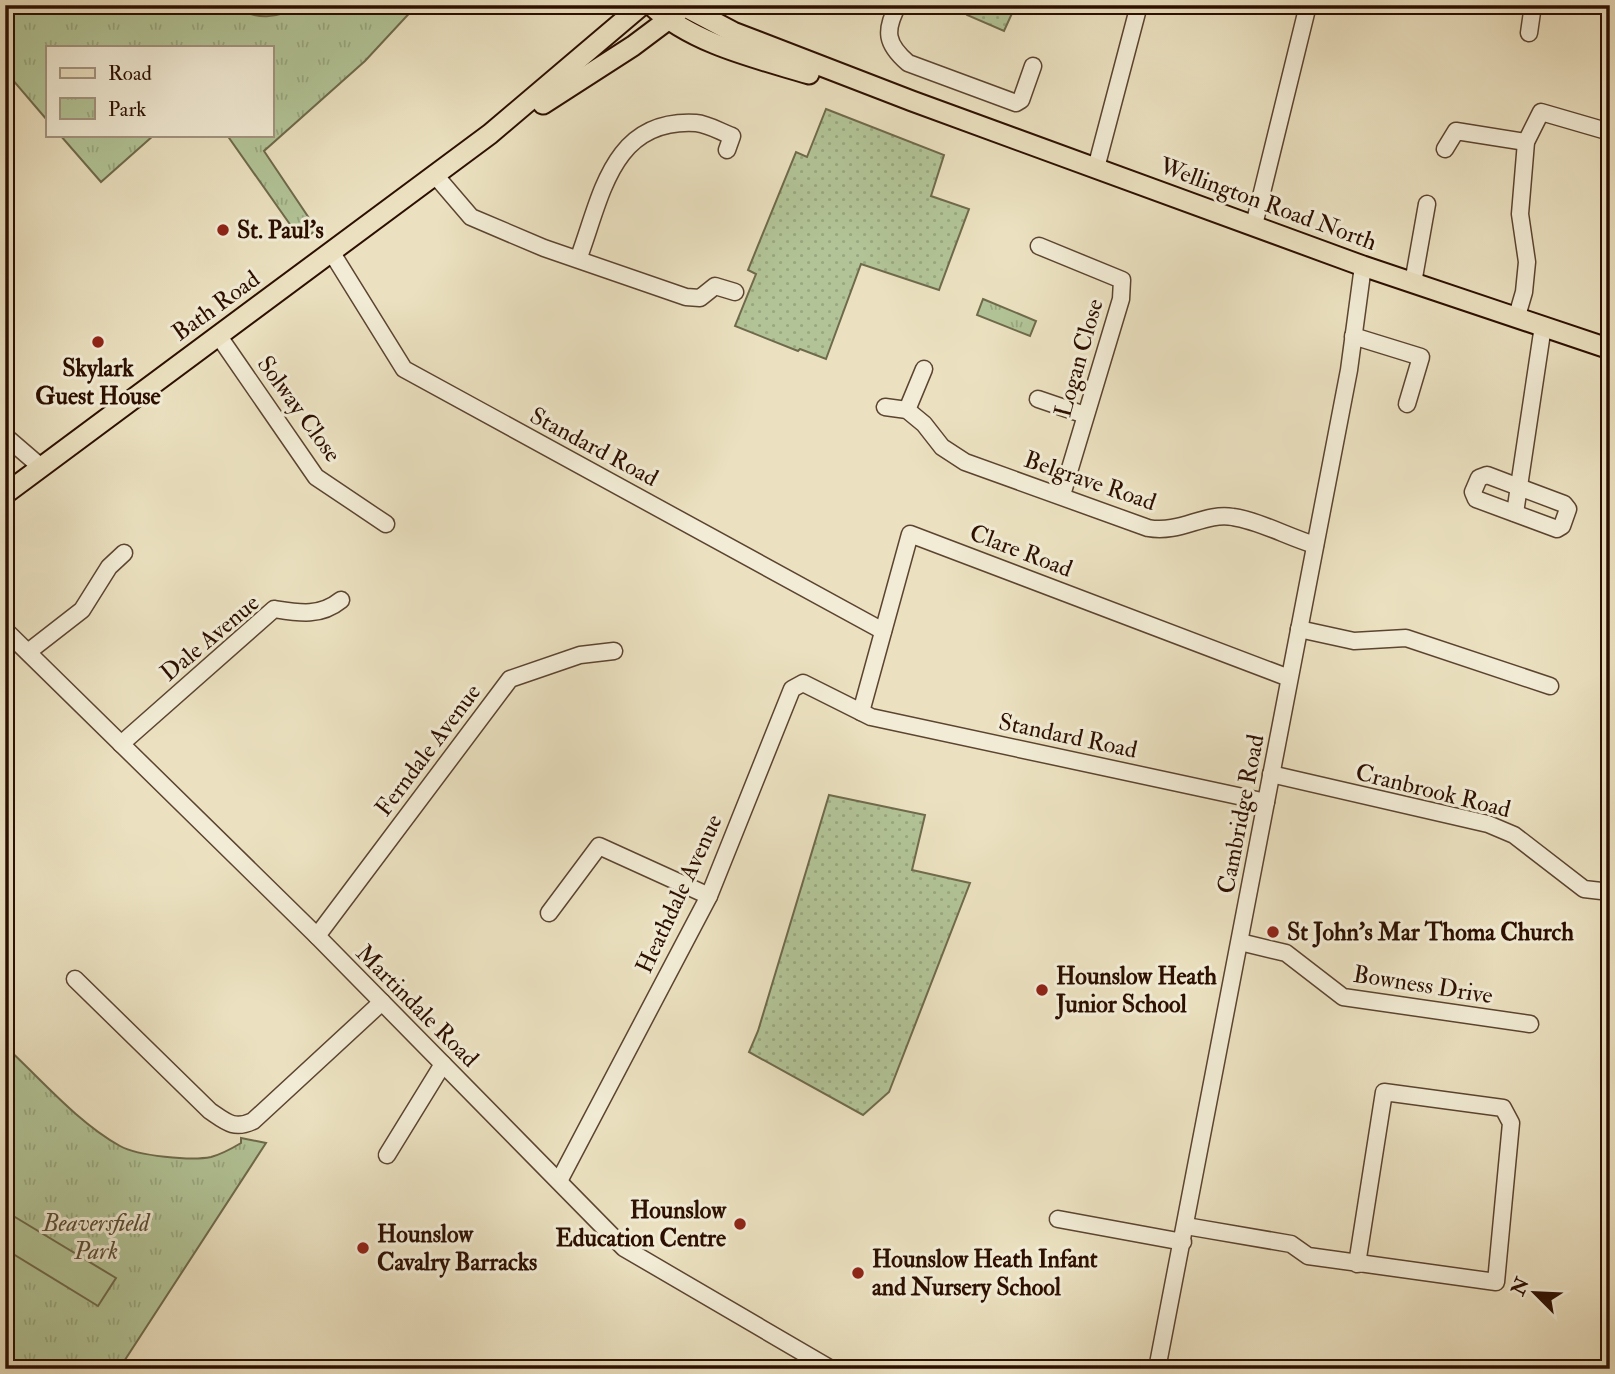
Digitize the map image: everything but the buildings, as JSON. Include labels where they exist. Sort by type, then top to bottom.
[{"type":"main road","name":"Wellington Road North","points":[[684,6],[733,32],[912,101],[1363,266],[1610,349]]},
{"type":"main road","name":"Bath Road","points":[[5,494],[655,11],[684,6]]},
{"type":"main road","name":"Wellington Road North","points":[[655,11],[705,39],[768,62],[912,101]]},
{"type":"main road","name":"Bath Road","points":[[490,134],[557,96],[655,11]]},
{"type":"street","points":[[898,5],[888,28],[894,51],[908,63],[1016,103],[1021,100],[1033,66]]},
{"type":"street","points":[[1096,167],[1139,5]]},
{"type":"street","points":[[1254,225],[1308,5]]},
{"type":"street","points":[[1529,33],[1533,5]]},
{"type":"street","points":[[1517,316],[1524,292],[1527,262],[1520,214],[1526,142],[1541,112],[1604,130]]},
{"type":"street","points":[[579,257],[616,159],[632,140],[662,125],[698,123],[732,136],[727,150]]},
{"type":"street","points":[[1445,149],[1456,131],[1526,142]]},
{"type":"street","points":[[435,175],[471,217],[544,248],[579,257],[686,297],[699,298],[715,286],[735,292]]},
{"type":"street","points":[[1413,283],[1427,204]]},
{"type":"street","name":"Logan Close","points":[[1039,246],[1122,280],[1121,299],[1062,495]]},
{"type":"street","name":"Standard Road","points":[[332,253],[404,369],[883,631]]},
{"type":"street","name":"Cambridge Road","points":[[1157,1369],[1315,545],[1363,266]]},
{"type":"street","points":[[1515,513],[1542,326]]},
{"type":"street","name":"Solway Close","points":[[218,335],[316,477],[386,524]]},
{"type":"street","points":[[1353,336],[1421,357],[1407,404]]},
{"type":"street","points":[[885,407],[907,410],[924,369]]},
{"type":"street","points":[[1038,399],[1085,415]]},
{"type":"street","name":"Belgrave Road","points":[[907,410],[924,424],[942,447],[964,462],[1156,529],[1164,531],[1189,527],[1211,518],[1232,517],[1315,545]]},
{"type":"street","points":[[5,436],[41,467]]},
{"type":"street","points":[[1487,475],[1519,487],[1564,504],[1568,509],[1557,529],[1476,499],[1473,492],[1479,478],[1487,475]]},
{"type":"street","name":"Clare Road","points":[[861,712],[910,534],[1289,678]]},
{"type":"street","points":[[28,652],[82,610],[109,567],[124,553]]},
{"type":"street","name":"Dale Avenue","points":[[121,744],[274,609],[304,614],[328,610],[341,600]]},
{"type":"street","points":[[1299,629],[1354,641],[1406,638],[1550,686]]},
{"type":"street","name":"Martindale Road","points":[[5,630],[317,936],[624,1248],[831,1369]]},
{"type":"street","name":"Ferndale Avenue","points":[[317,936],[510,679],[580,655],[614,651]]},
{"type":"street","name":"Heathdale Avenue","points":[[559,1181],[709,895],[792,689],[803,683],[861,712]]},
{"type":"street","name":"Standard Road","points":[[861,712],[1266,802]]},
{"type":"street","name":"Cranbrook Road","points":[[1271,774],[1488,824],[1514,835],[1584,889],[1610,892]]},
{"type":"street","points":[[550,913],[599,846],[709,895]]},
{"type":"street","name":"Bowness Drive","points":[[1240,942],[1286,953],[1343,998],[1530,1024]]},
{"type":"street","points":[[75,979],[210,1111],[231,1126],[243,1126],[253,1121],[382,1002]]},
{"type":"street","points":[[387,1155],[443,1064]]},
{"type":"street","points":[[1058,1219],[1291,1244],[1308,1256],[1357,1264],[1496,1282],[1511,1123],[1503,1108],[1384,1092],[1357,1264]]},
{"type":"green space","points":[[5,5],[417,5],[365,61],[264,151],[317,230],[301,240],[228,136],[273,136],[273,46],[46,46],[46,119],[5,71]]},
{"type":"green space","points":[[234,5],[300,5],[284,13],[258,16]]},
{"type":"green space","points":[[958,5],[1006,5],[1014,9],[1004,31],[967,15]]},
{"type":"green space","points":[[826,109],[944,155],[931,196],[969,209],[939,290],[861,264],[826,359],[735,326],[756,274],[748,270],[796,152],[807,157]]},
{"type":"green space","points":[[61,136],[153,136],[101,182]]},
{"type":"green space","points":[[983,299],[1036,321],[1030,336],[977,315]]},
{"type":"green space","points":[[829,795],[925,815],[912,870],[970,883],[889,1092],[863,1115],[749,1052],[758,1031]]},
{"type":"green space","name":"Beaversfield Park","points":[[5,1046],[74,1113],[128,1150],[165,1157],[202,1158],[230,1149],[241,1143],[241,1138],[266,1143],[119,1369],[5,1369]]},
{"type":"green space","points":[[5,1211],[116,1278],[98,1306],[5,1249]]},
{"type":"place","name":"St. Paul's","points":[[223,230]]},
{"type":"place","name":"Skylark Guest House","points":[[98,342]]},
{"type":"place","name":"St John's Mar Thoma Church","points":[[1273,932]]},
{"type":"place","name":"Hounslow Heath Junior School","points":[[1042,990]]},
{"type":"place","name":"Hounslow Education Centre","points":[[740,1224]]},
{"type":"place","name":"Hounslow Cavalry Barracks","points":[[363,1248]]},
{"type":"place","name":"Hounslow Heath Infant and Nursery School","points":[[858,1273]]}]
